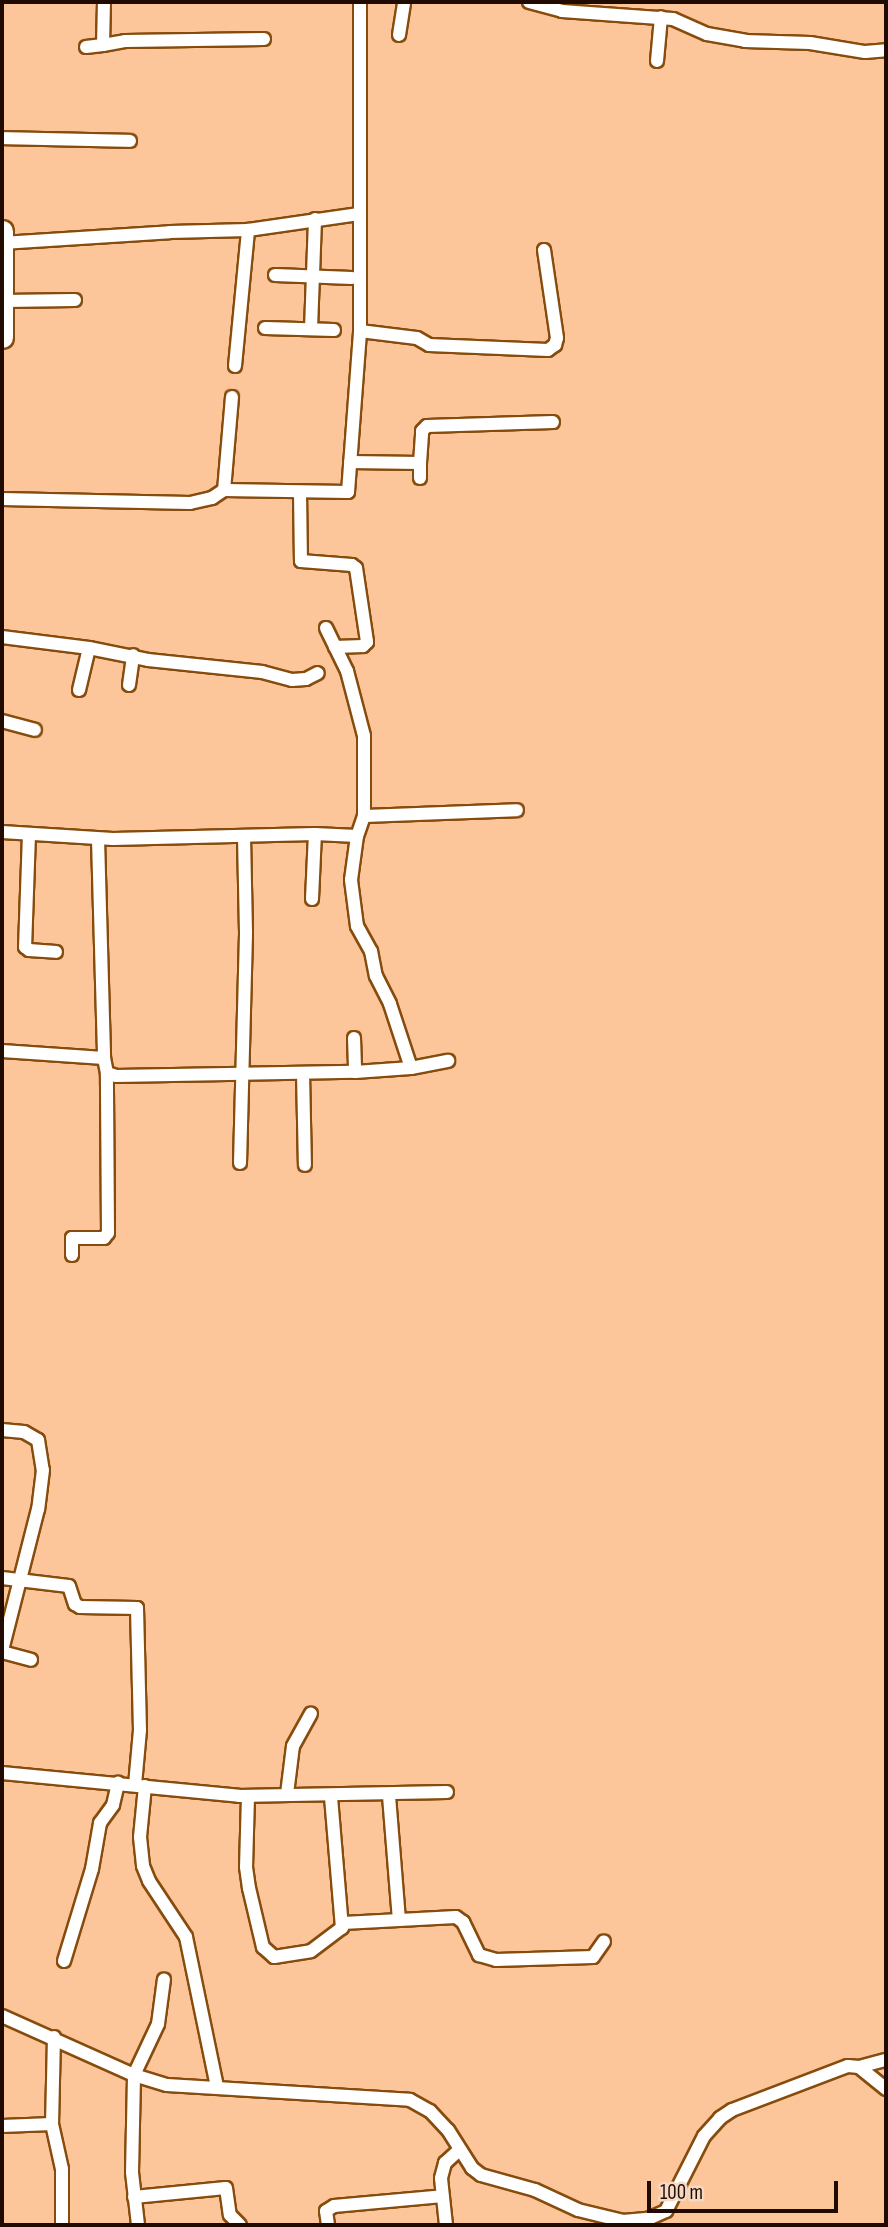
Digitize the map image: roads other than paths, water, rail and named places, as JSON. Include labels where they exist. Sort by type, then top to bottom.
[{"type":"main road","points":[[2,231],[2,318]]},
{"type":"street","points":[[103,45],[104,2]]},
{"type":"street","points":[[2,499],[190,503],[212,498],[224,490],[348,492],[360,331],[360,2]]},
{"type":"street","points":[[399,35],[404,2]]},
{"type":"street","points":[[529,2],[673,19],[707,34],[745,41],[810,43],[865,52],[886,50]]},
{"type":"street","points":[[657,61],[661,17]]},
{"type":"street","points":[[86,47],[125,41],[264,39]]},
{"type":"street","points":[[2,138],[130,141]]},
{"type":"street","points":[[2,243],[248,230],[359,214]]},
{"type":"street","points":[[311,329],[315,219]]},
{"type":"street","points":[[235,366],[248,230]]},
{"type":"street","points":[[360,331],[417,338],[429,345],[548,350],[555,345],[557,338],[544,250]]},
{"type":"street","points":[[275,275],[352,278]]},
{"type":"street","points":[[2,318],[75,300]]},
{"type":"street","points":[[265,328],[334,330]]},
{"type":"street","points":[[224,490],[232,397]]},
{"type":"street","points":[[421,478],[422,431],[427,426],[553,422]]},
{"type":"street","points":[[350,462],[420,463]]},
{"type":"street","points":[[300,492],[301,561],[352,565],[356,568],[368,642],[363,646],[335,647]]},
{"type":"street","points":[[326,628],[347,671],[364,736],[364,816],[351,880],[357,926],[371,951],[376,976],[390,1004],[411,1068]]},
{"type":"street","points":[[2,637],[89,648],[148,660],[262,672],[292,680],[317,673]]},
{"type":"street","points":[[79,690],[89,648]]},
{"type":"street","points":[[129,685],[133,655]]},
{"type":"street","points":[[2,721],[36,730]]},
{"type":"street","points":[[364,816],[517,810]]},
{"type":"street","points":[[2,832],[98,839],[315,834],[358,836]]},
{"type":"street","points":[[29,834],[25,947],[29,950],[56,951]]},
{"type":"street","points":[[312,899],[315,834]]},
{"type":"street","points":[[240,1163],[246,932],[244,836]]},
{"type":"street","points":[[72,1255],[72,1238],[104,1238],[108,1233],[107,1073],[104,1058],[98,839]]},
{"type":"street","points":[[354,1038],[355,1072]]},
{"type":"street","points":[[2,1051],[104,1058]]},
{"type":"street","points":[[107,1073],[116,1076],[355,1072],[411,1068],[447,1061]]},
{"type":"street","points":[[303,1073],[305,1165]]},
{"type":"street","points":[[2,1430],[24,1432],[38,1440],[43,1471],[38,1509],[2,1651],[31,1660]]},
{"type":"street","points":[[2,1578],[69,1586],[75,1604],[80,1607],[137,1608],[139,1837],[143,1866],[149,1881],[186,1937],[217,2087]]},
{"type":"street","points":[[287,1794],[293,1746],[311,1714]]},
{"type":"street","points":[[2,1773],[248,1796],[388,1796],[447,1792]]},
{"type":"street","points":[[64,1961],[92,1869],[100,1823],[113,1805],[118,1783]]},
{"type":"street","points":[[248,1796],[247,1867],[251,1901],[265,1952],[274,1957],[311,1951],[340,1931],[343,1923],[331,1796]]},
{"type":"street","points":[[388,1796],[399,1920]]},
{"type":"street","points":[[343,1923],[456,1917],[463,1922],[479,1955],[496,1960],[593,1957],[604,1941]]},
{"type":"street","points":[[138,2225],[134,2197],[134,2075],[158,2024],[164,1979]]},
{"type":"street","points":[[2,2016],[134,2075],[167,2085],[405,2099],[430,2111],[448,2130],[472,2168],[494,2180],[535,2190],[601,2217],[639,2221],[661,2216],[666,2211],[704,2136],[714,2123],[732,2110],[835,2070],[886,2060]]},
{"type":"street","points":[[54,2037],[52,2124],[62,2169],[62,2225]]},
{"type":"street","points":[[859,2067],[886,2089]]},
{"type":"street","points":[[2,2126],[52,2124]]},
{"type":"street","points":[[446,2225],[443,2168],[459,2150]]},
{"type":"street","points":[[134,2197],[226,2188],[230,2215],[240,2225]]},
{"type":"street","points":[[328,2225],[326,2211],[334,2206],[443,2196]]}]
